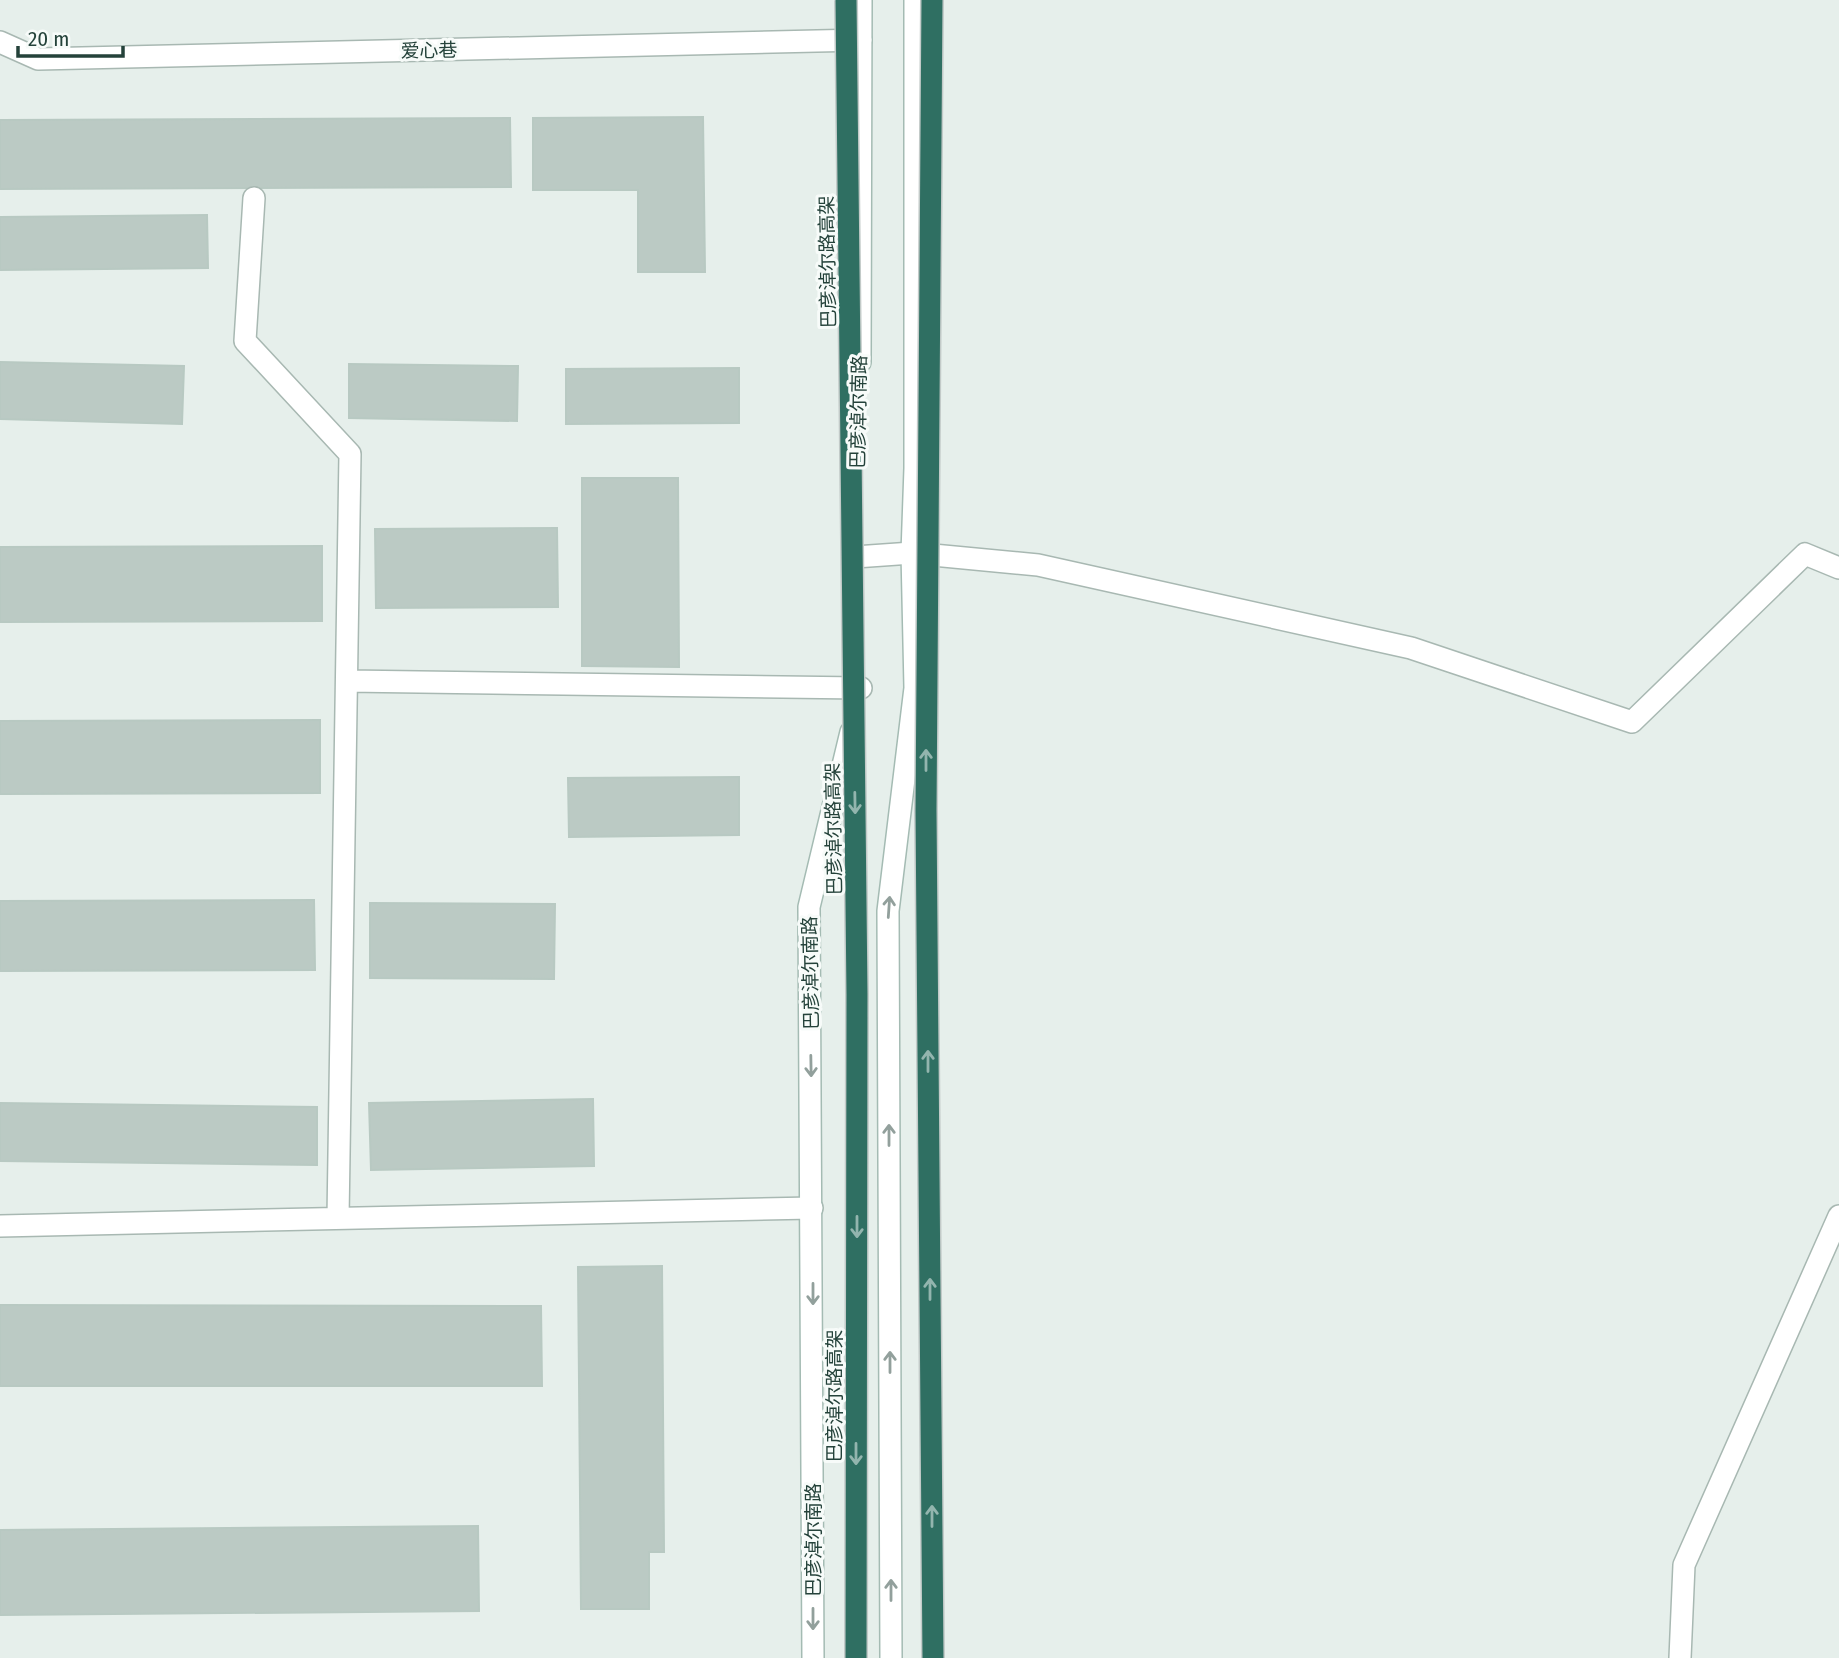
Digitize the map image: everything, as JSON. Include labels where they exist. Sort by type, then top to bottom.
[{"type":"highway","name":"巴彦淖尔路高架","points":[[846,0],[858,994],[856,1658]]},
{"type":"highway","points":[[932,0],[926,825],[933,1658]]},
{"type":"street","name":"巴彦淖尔南路","points":[[813,1658],[809,907],[861,688],[855,557],[861,284],[861,0]]},
{"type":"street","points":[[891,1658],[888,911],[915,688],[912,553],[915,468],[915,0]]},
{"type":"street","name":"爱心巷","points":[[0,42],[38,60],[861,40]]},
{"type":"street","points":[[254,198],[245,341],[351,454],[338,1218]]},
{"type":"street","points":[[855,557],[912,553],[1038,565],[1411,648],[1632,722],[1805,554],[1839,568]]},
{"type":"street","points":[[347,681],[861,688]]},
{"type":"street","points":[[0,1226],[812,1208]]},
{"type":"street","points":[[1680,1658],[1684,1565],[1839,1216]]},
{"type":"building","points":[[703,117],[705,272],[638,272],[638,190],[533,190],[533,118]]},
{"type":"building","points":[[510,118],[511,187],[0,189],[0,120]]},
{"type":"building","points":[[207,215],[208,268],[0,270],[0,217]]},
{"type":"building","points":[[0,362],[184,366],[182,424],[0,419]]},
{"type":"building","points":[[349,364],[518,366],[517,421],[349,418]]},
{"type":"building","points":[[739,368],[739,423],[566,424],[566,369]]},
{"type":"building","points":[[582,478],[678,478],[679,667],[582,666]]},
{"type":"building","points":[[557,528],[558,607],[376,608],[375,529]]},
{"type":"building","points":[[322,546],[322,621],[0,622],[0,547]]},
{"type":"building","points":[[320,720],[320,793],[0,794],[0,721]]},
{"type":"building","points":[[739,777],[739,835],[569,837],[568,778]]},
{"type":"building","points":[[314,900],[315,970],[0,971],[0,901]]},
{"type":"building","points":[[370,903],[555,904],[554,979],[370,978]]},
{"type":"building","points":[[593,1099],[594,1166],[371,1170],[369,1103]]},
{"type":"building","points":[[0,1103],[317,1107],[317,1165],[0,1161]]},
{"type":"building","points":[[662,1266],[664,1552],[649,1552],[649,1609],[581,1609],[578,1267]]},
{"type":"building","points":[[0,1305],[541,1306],[542,1386],[0,1386]]},
{"type":"building","points":[[478,1526],[479,1611],[0,1615],[0,1530]]}]
